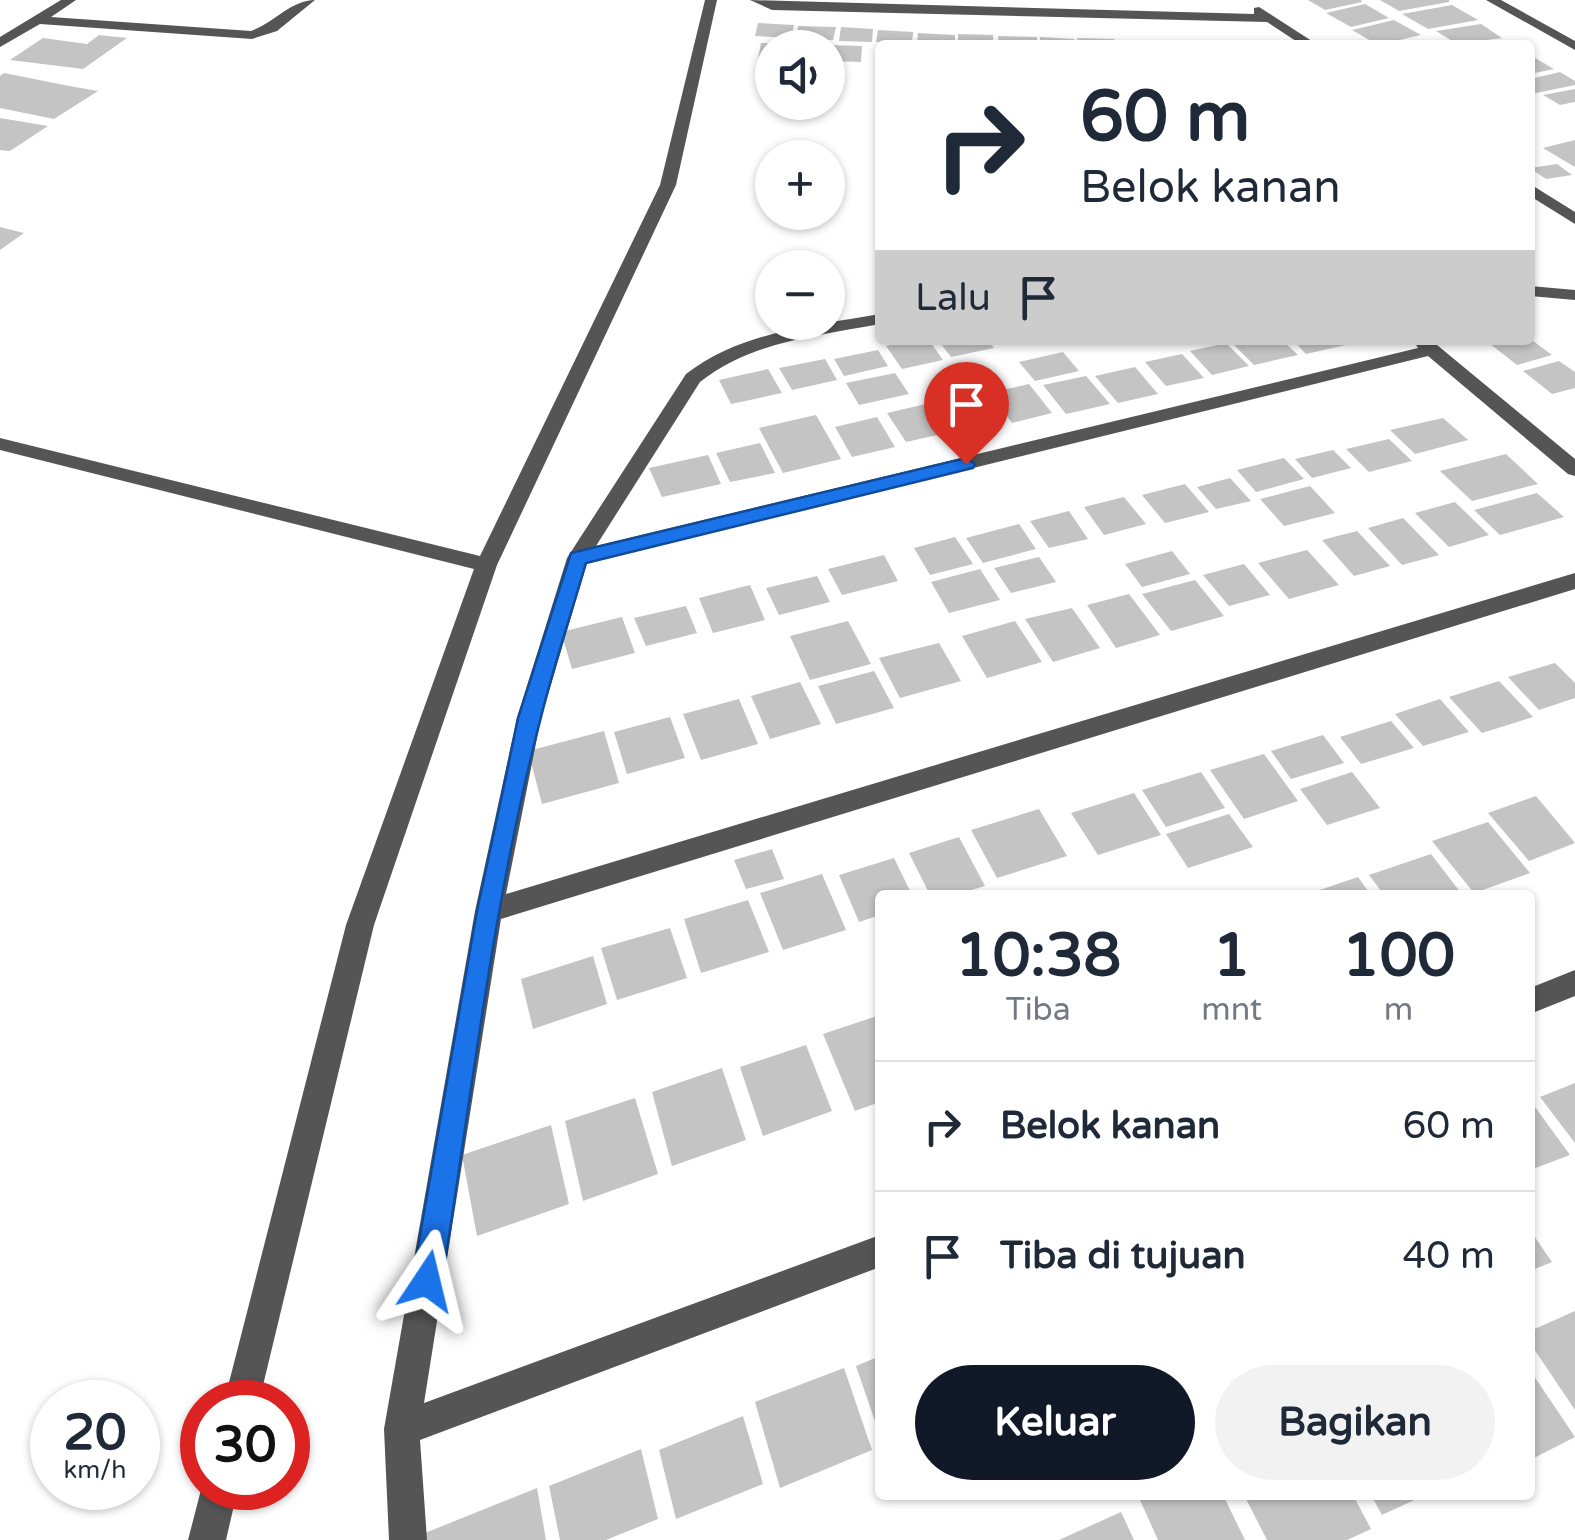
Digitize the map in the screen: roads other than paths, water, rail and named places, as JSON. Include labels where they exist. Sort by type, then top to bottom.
[{"type":"street","points":[[0,43],[70,0]]},
{"type":"street","points":[[37,20],[252,34],[272,28],[308,0]]},
{"type":"street","points":[[246,1380],[360,925],[486,565],[668,185],[712,0]]},
{"type":"street","points":[[756,0],[772,6],[1270,18]]},
{"type":"street","points":[[1242,0],[1303,40]]},
{"type":"street","points":[[1492,0],[1575,46]]},
{"type":"street","points":[[1535,192],[1575,218]]},
{"type":"street","points":[[1535,291],[1575,295]]},
{"type":"street","points":[[408,1540],[402,1429],[489,911],[530,718],[578,558],[692,378],[710,362],[734,350],[875,319]]},
{"type":"street","points":[[578,558],[1426,345],[1575,469]]},
{"type":"street","points":[[0,444],[486,565]]},
{"type":"street","points":[[489,911],[1575,581]]},
{"type":"street","points":[[1535,999],[1575,983]]},
{"type":"street","points":[[402,1429],[875,1253]]},
{"type":"street","points":[[207,1540],[214,1510]]}]
